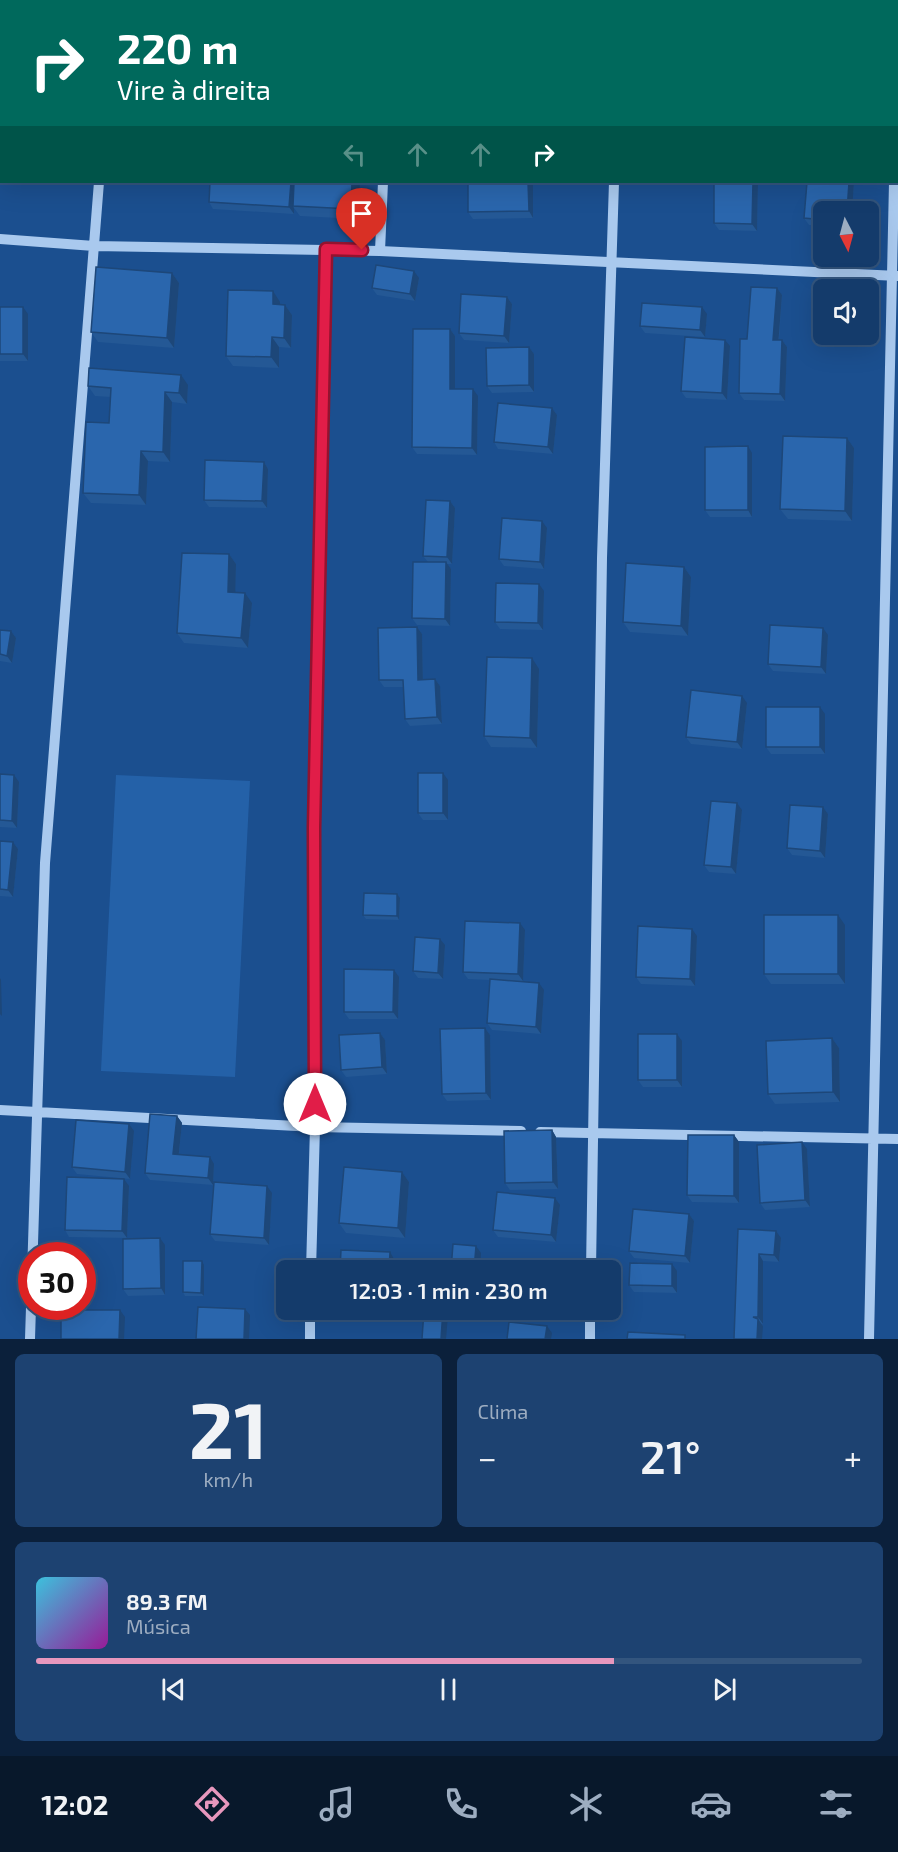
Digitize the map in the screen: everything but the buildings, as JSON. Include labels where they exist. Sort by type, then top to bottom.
[{"type":"street","points":[[30,1339],[45,863],[99,183]]},
{"type":"street","points":[[380,251],[383,183]]},
{"type":"street","points":[[591,1260],[602,558],[614,183]]},
{"type":"street","points":[[869,1339],[894,276],[894,183]]},
{"type":"street","points":[[0,239],[94,246],[380,251],[894,276]]},
{"type":"street","points":[[311,1260],[315,1127],[314,828],[326,249]]},
{"type":"street","points":[[0,1110],[315,1127],[898,1139]]},
{"type":"street","points":[[310,1320],[310,1339]]},
{"type":"street","points":[[590,1320],[590,1339]]},
{"type":"shaded area","points":[[116,775],[250,781],[235,1077],[101,1071]]},
{"type":"route","points":[[315,1104],[314,828],[326,249],[362,250]]}]
